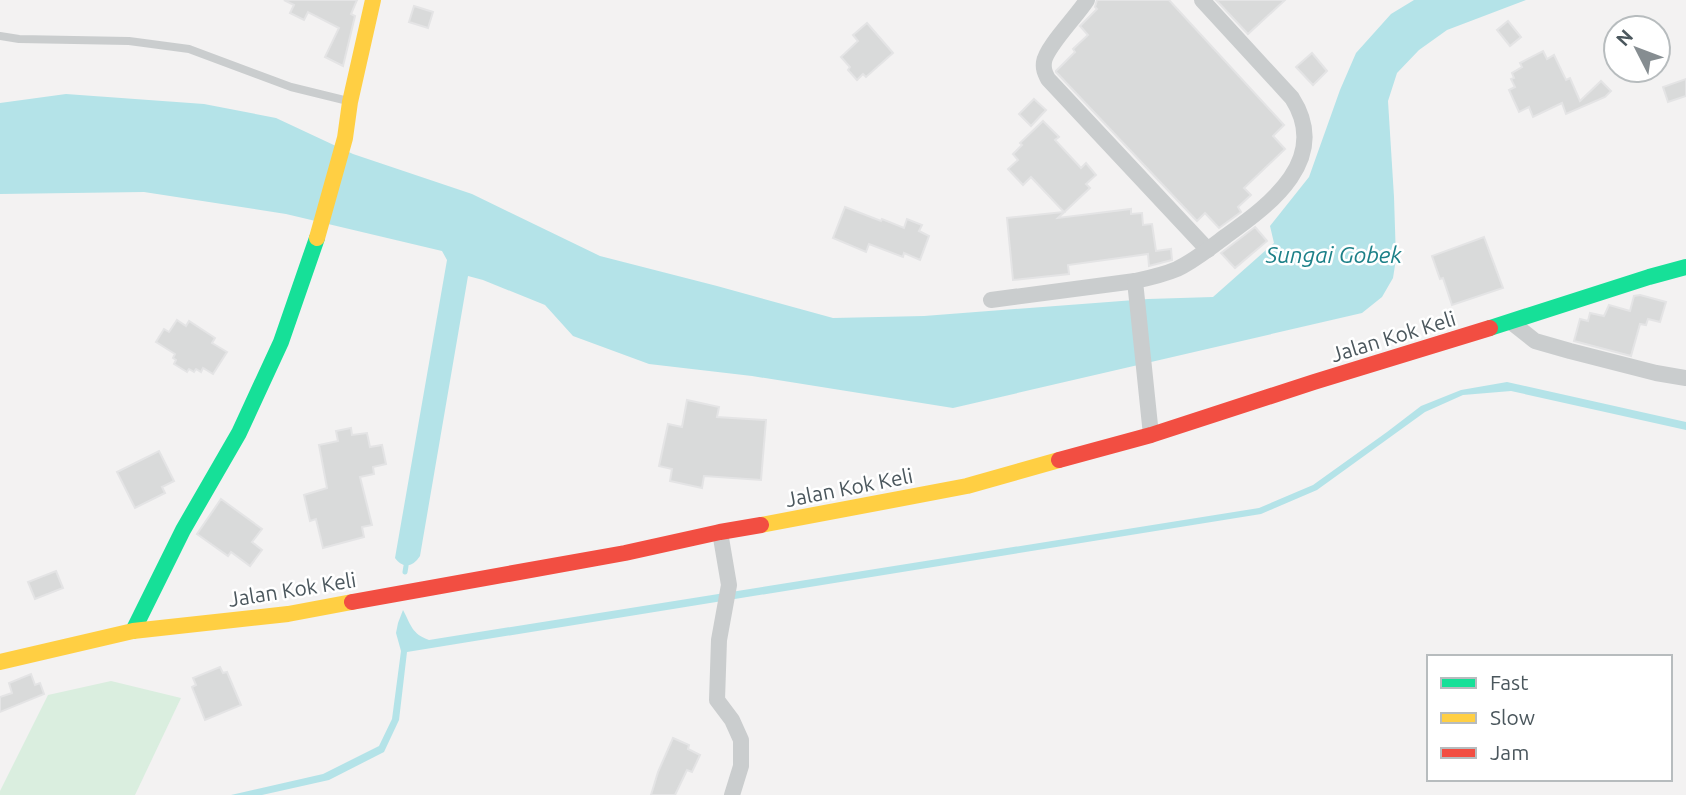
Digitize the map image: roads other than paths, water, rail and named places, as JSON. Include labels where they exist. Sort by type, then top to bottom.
[{"type":"street","points":[[133,631],[183,530],[222,465],[255,401],[281,342],[312,255],[345,138],[373,0]]},
{"type":"street","points":[[1087,0],[1049,51],[1043,66],[1045,73],[1208,250]]},
{"type":"street","points":[[991,300],[1135,281],[1177,269],[1208,250],[1266,205],[1292,178],[1302,155],[1305,126],[1300,111],[1293,99],[1202,0]]},
{"type":"street","name":"Jalan Kok Keli","points":[[0,662],[133,631],[288,614],[625,553],[720,532],[819,516],[967,486],[1151,435],[1686,267]]},
{"type":"street","points":[[1135,281],[1151,435]]},
{"type":"street","points":[[1511,322],[1535,341],[1643,370],[1686,378]]},
{"type":"street","points":[[720,532],[729,585],[719,640],[717,700],[732,720],[741,740],[741,766],[732,795]]},
{"type":"lane","points":[[0,36],[19,39],[129,41],[189,49],[290,87],[351,102]]},
{"type":"water","name":"Sungai Gobek","points":[[1414,0],[1526,0],[1447,30],[1419,50],[1397,73],[1388,101],[1396,259],[1393,278],[1382,297],[1362,313],[953,408],[752,376],[649,364],[573,336],[545,305],[468,276],[420,556],[408,565],[401,564],[395,558],[447,260],[442,251],[286,214],[144,192],[0,194],[0,103],[66,94],[204,104],[276,118],[353,154],[472,194],[600,256],[833,318],[924,316],[1148,299],[1213,297],[1274,243],[1270,226],[1309,177],[1356,53],[1391,14]]},
{"type":"water","points":[[1507,382],[1686,422],[1686,430],[1511,391],[1463,395],[1425,412],[1317,490],[1261,514],[407,652],[399,720],[384,752],[329,780],[262,795],[231,795],[323,774],[379,746],[392,719],[401,651],[396,633],[403,610],[415,632],[429,640],[1259,508],[1313,485],[1421,406],[1461,390]]},
{"type":"waterway","points":[[405,572],[406,566]]}]
